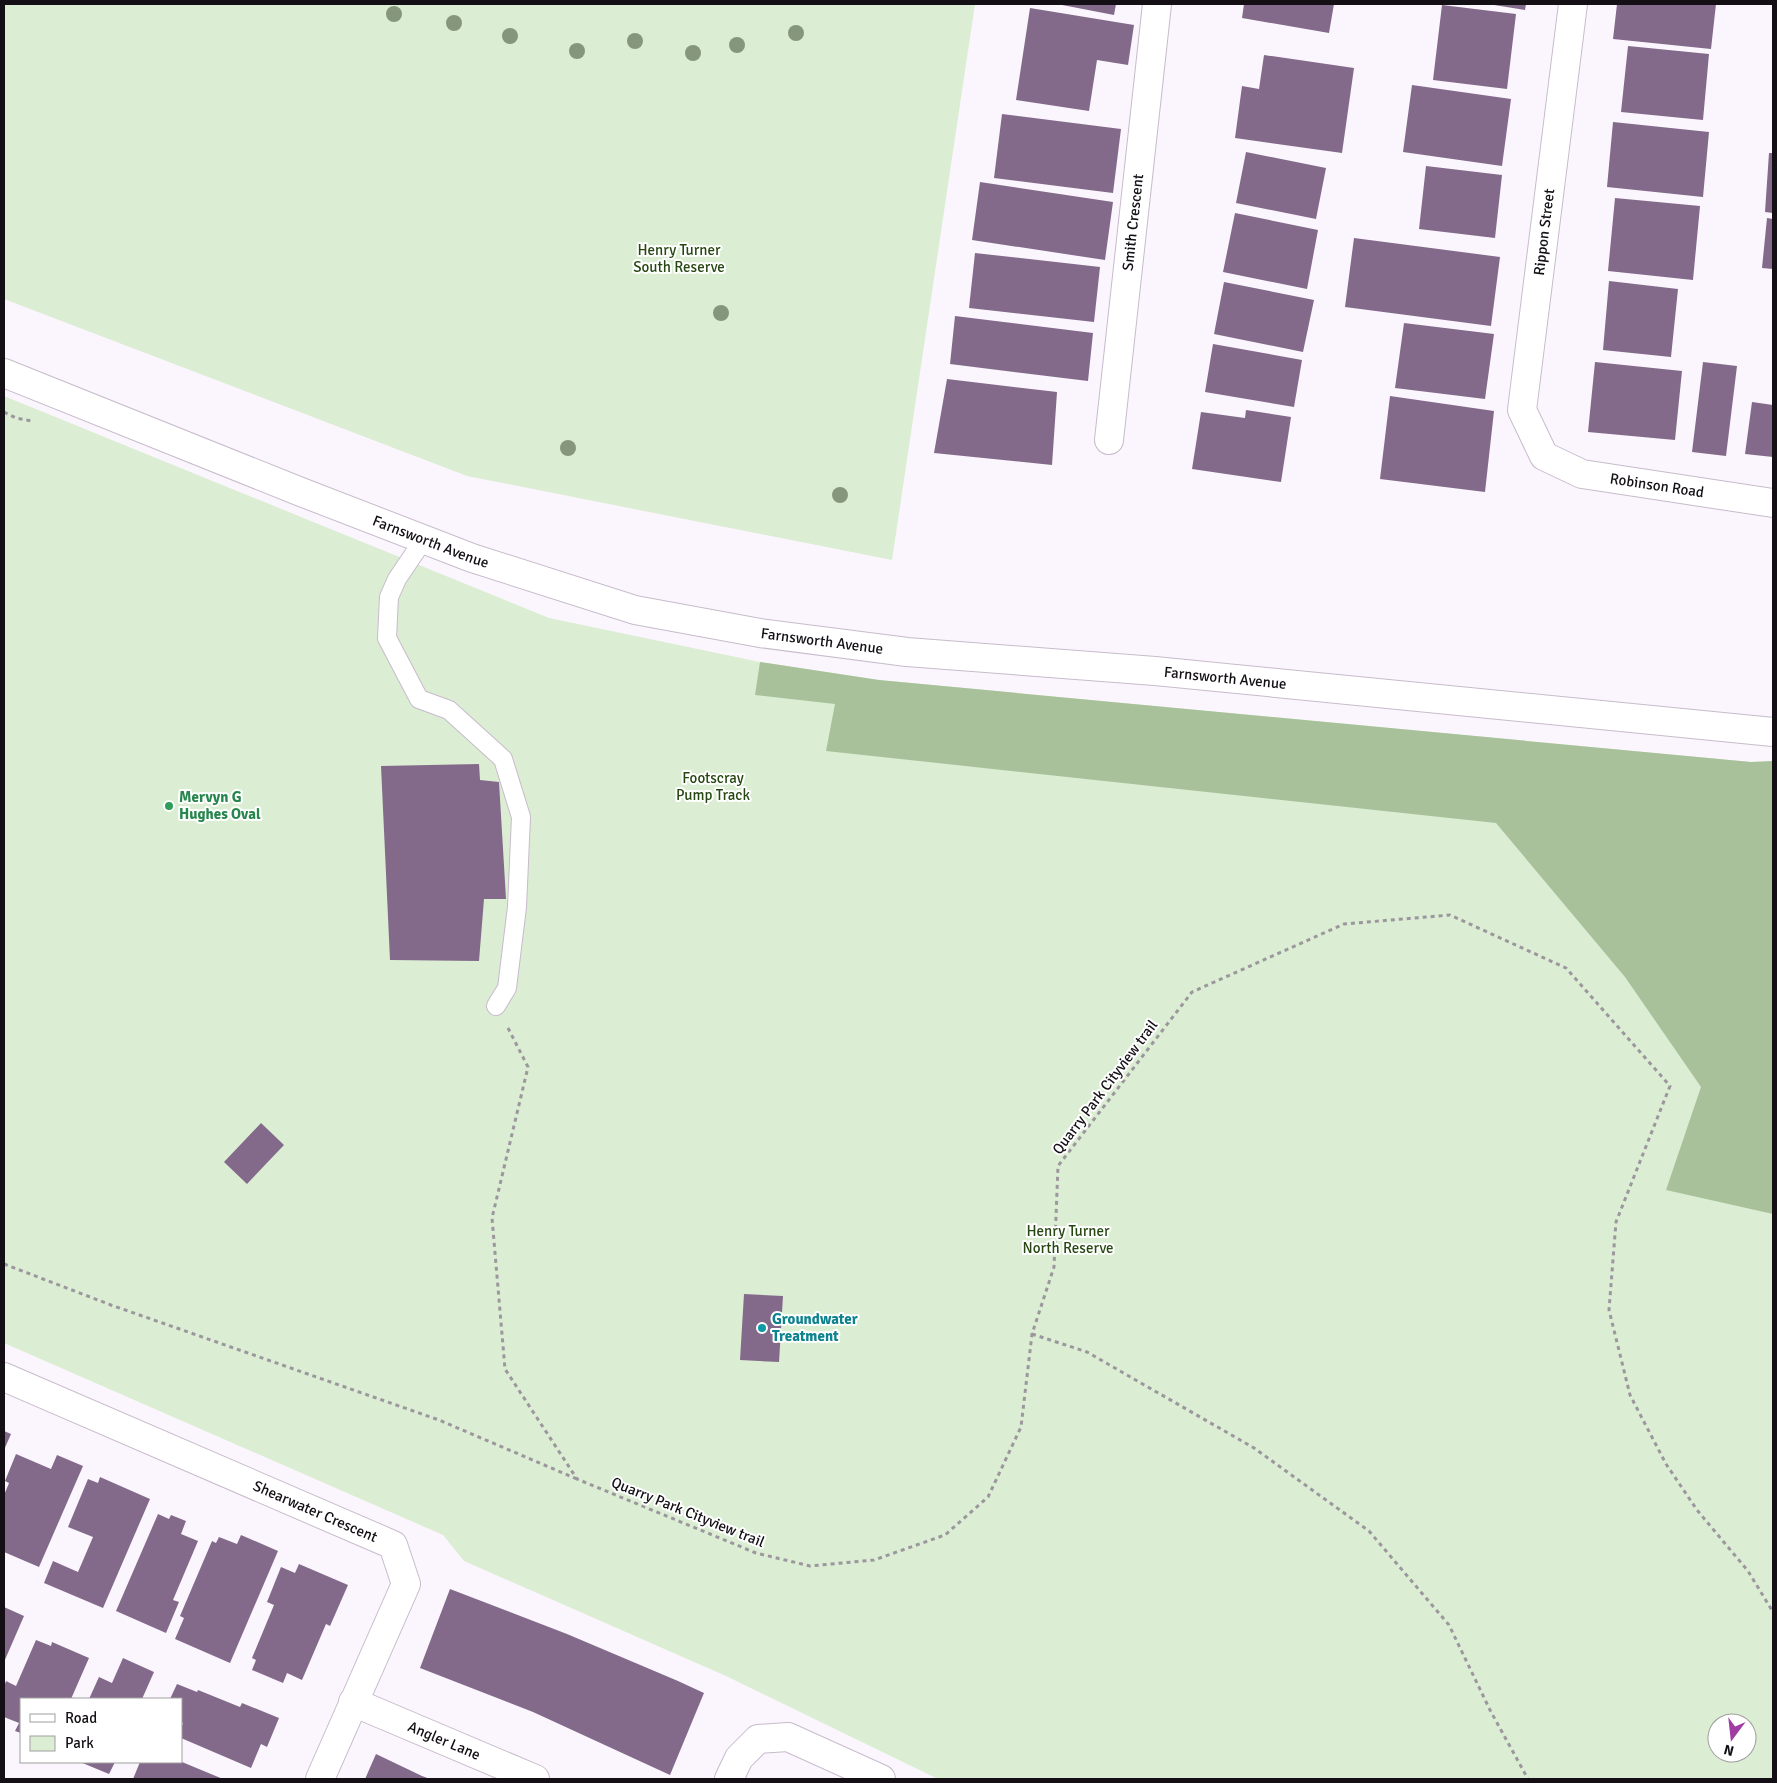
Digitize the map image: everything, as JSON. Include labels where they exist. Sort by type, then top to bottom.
[{"type":"street","name":"Smith Crescent","points":[[1109,440],[1157,4]]},
{"type":"street","name":"Rippon Street","points":[[1544,456],[1522,410],[1573,4]]},
{"type":"street","name":"Farnsworth Avenue","points":[[4,373],[472,558],[636,610],[760,634],[907,652],[1154,671],[1773,732]]},
{"type":"street","name":"Robinson Road","points":[[1544,456],[1582,474],[1773,503]]},
{"type":"street","name":"Farnsworth Avenue","points":[[1681,722],[1773,720]]},
{"type":"street","name":"Shearwater Crescent","points":[[4,1377],[393,1545],[406,1584],[320,1779]]},
{"type":"street","name":"Angler Lane","points":[[354,1702],[535,1779]]},
{"type":"street","points":[[729,1779],[739,1758],[758,1739],[788,1737],[881,1779]]},
{"type":"lane","points":[[424,539],[397,579],[389,597],[387,638],[419,699],[449,710],[503,759],[521,817],[517,907],[507,988],[496,1006]]},
{"type":"path","name":"Quarry Park Cityview trail","points":[[4,1264],[111,1305],[439,1420],[577,1480],[756,1553],[810,1566],[874,1560],[945,1535],[988,1497],[1021,1427],[1032,1334],[1054,1267],[1058,1166],[1192,992],[1344,924],[1450,915],[1566,968],[1670,1086],[1616,1222],[1610,1310],[1630,1395],[1666,1464],[1697,1510],[1748,1571],[1773,1612]]},
{"type":"path","points":[[496,1006],[528,1067],[492,1218],[504,1369],[577,1480]]},
{"type":"path","points":[[1032,1334],[1087,1352],[1254,1448],[1369,1531],[1449,1625],[1490,1710],[1528,1779]]},
{"type":"green space","name":"Henry Turner South Reserve","points":[[4,4],[975,4],[892,560],[467,476],[4,299]]},
{"type":"green space","name":"Henry Turner North Reserve","points":[[4,396],[549,618],[760,662],[879,680],[1751,762],[1773,761],[1773,1779],[938,1779],[726,1676],[464,1561],[443,1535],[4,1343]]},
{"type":"green space","points":[[760,662],[879,680],[1751,762],[1773,761],[1773,1214],[1666,1190],[1701,1087],[1625,977],[1496,823],[826,751],[835,704],[755,695]]},
{"type":"building","points":[[1057,4],[1116,4],[1114,15]]},
{"type":"building","points":[[1244,4],[1334,4],[1329,33],[1242,18]]},
{"type":"building","points":[[1488,4],[1526,4],[1525,10]]},
{"type":"building","points":[[1617,4],[1716,4],[1711,49],[1613,39]]},
{"type":"building","points":[[1442,5],[1516,14],[1507,89],[1433,80]]},
{"type":"building","points":[[1030,8],[1134,25],[1128,65],[1097,60],[1089,111],[1016,100]]},
{"type":"building","points":[[1628,46],[1709,54],[1703,120],[1621,112]]},
{"type":"building","points":[[1264,55],[1354,68],[1342,153],[1235,138],[1242,86],[1259,89]]},
{"type":"building","points":[[1412,85],[1511,99],[1502,166],[1403,152]]},
{"type":"building","points":[[1002,114],[1121,129],[1113,193],[994,178]]},
{"type":"building","points":[[1613,122],[1709,132],[1703,197],[1607,187]]},
{"type":"building","points":[[1246,152],[1326,168],[1316,219],[1236,203]]},
{"type":"building","points":[[1769,153],[1773,153],[1773,213],[1765,212]]},
{"type":"building","points":[[1426,166],[1502,175],[1495,238],[1419,229]]},
{"type":"building","points":[[980,182],[1113,202],[1105,260],[972,240]]},
{"type":"building","points":[[1615,198],[1700,206],[1693,280],[1608,271]]},
{"type":"building","points":[[1235,213],[1318,230],[1307,289],[1223,272]]},
{"type":"building","points":[[1767,218],[1773,219],[1773,269],[1762,268]]},
{"type":"building","points":[[1354,238],[1500,257],[1491,326],[1345,307]]},
{"type":"building","points":[[975,253],[1100,267],[1094,322],[969,308]]},
{"type":"building","points":[[1609,281],[1678,289],[1671,357],[1603,350]]},
{"type":"building","points":[[1224,282],[1314,300],[1303,352],[1214,334]]},
{"type":"building","points":[[955,316],[1093,333],[1088,381],[950,364]]},
{"type":"building","points":[[1404,323],[1494,334],[1485,399],[1395,388]]},
{"type":"building","points":[[1213,344],[1302,360],[1294,407],[1205,392]]},
{"type":"building","points":[[1595,362],[1682,371],[1675,440],[1588,432]]},
{"type":"building","points":[[1703,362],[1737,366],[1726,456],[1692,452]]},
{"type":"building","points":[[947,379],[1057,392],[1052,465],[934,453]]},
{"type":"building","points":[[1390,396],[1494,411],[1485,492],[1380,479]]},
{"type":"building","points":[[1752,402],[1773,405],[1773,457],[1745,454]]},
{"type":"building","points":[[1246,410],[1291,417],[1281,482],[1192,469],[1201,412],[1245,418]]},
{"type":"building","points":[[479,764],[480,780],[499,782],[506,899],[484,899],[479,961],[390,960],[381,766]]},
{"type":"building","points":[[261,1123],[284,1145],[247,1184],[224,1162]]},
{"type":"building","name":"Groundwater Treatment","points":[[744,1294],[783,1296],[779,1362],[740,1360]]},
{"type":"building","points":[[4,1431],[11,1434],[4,1450]]},
{"type":"building","points":[[16,1454],[51,1469],[57,1455],[83,1466],[39,1567],[4,1552],[4,1495],[9,1483],[5,1481]]},
{"type":"building","points":[[100,1477],[150,1499],[103,1608],[44,1583],[53,1561],[78,1572],[93,1537],[68,1527],[88,1479],[98,1483]]},
{"type":"building","points":[[158,1514],[169,1519],[171,1515],[186,1521],[181,1534],[198,1541],[173,1600],[179,1602],[166,1633],[116,1611]]},
{"type":"building","points":[[241,1535],[278,1551],[230,1663],[175,1639],[184,1618],[180,1616],[212,1541],[216,1543],[219,1537],[237,1544]]},
{"type":"building","points":[[299,1564],[348,1585],[330,1626],[326,1624],[302,1680],[287,1673],[283,1683],[252,1670],[256,1660],[252,1658],[274,1605],[267,1602],[281,1567],[295,1573]]},
{"type":"building","points":[[450,1589],[567,1634],[704,1693],[670,1775],[533,1712],[420,1668]]},
{"type":"building","points":[[4,1607],[24,1616],[4,1662]]},
{"type":"building","points":[[36,1640],[51,1646],[52,1642],[89,1658],[71,1698],[20,1698],[20,1733],[15,1731],[19,1723],[4,1717],[4,1687],[6,1681],[16,1686]]},
{"type":"building","points":[[123,1658],[154,1672],[142,1698],[89,1698],[99,1677],[112,1683]]},
{"type":"building","points":[[177,1684],[197,1692],[198,1690],[240,1707],[242,1703],[279,1718],[267,1747],[261,1744],[251,1768],[182,1738],[182,1698],[170,1698]]},
{"type":"building","points":[[376,1754],[422,1776],[430,1779],[365,1779]]},
{"type":"building","points":[[182,1762],[223,1779],[133,1779],[140,1763]]},
{"type":"building","points":[[82,1763],[114,1763],[109,1774]]},
{"type":"place","name":"Mervyn G Hughes Oval","points":[[169,806]]},
{"type":"place","name":"Groundwater Treatment","points":[[762,1328]]},
{"type":"park label","name":"Footscray Pump Track","points":[[713,786]]}]
